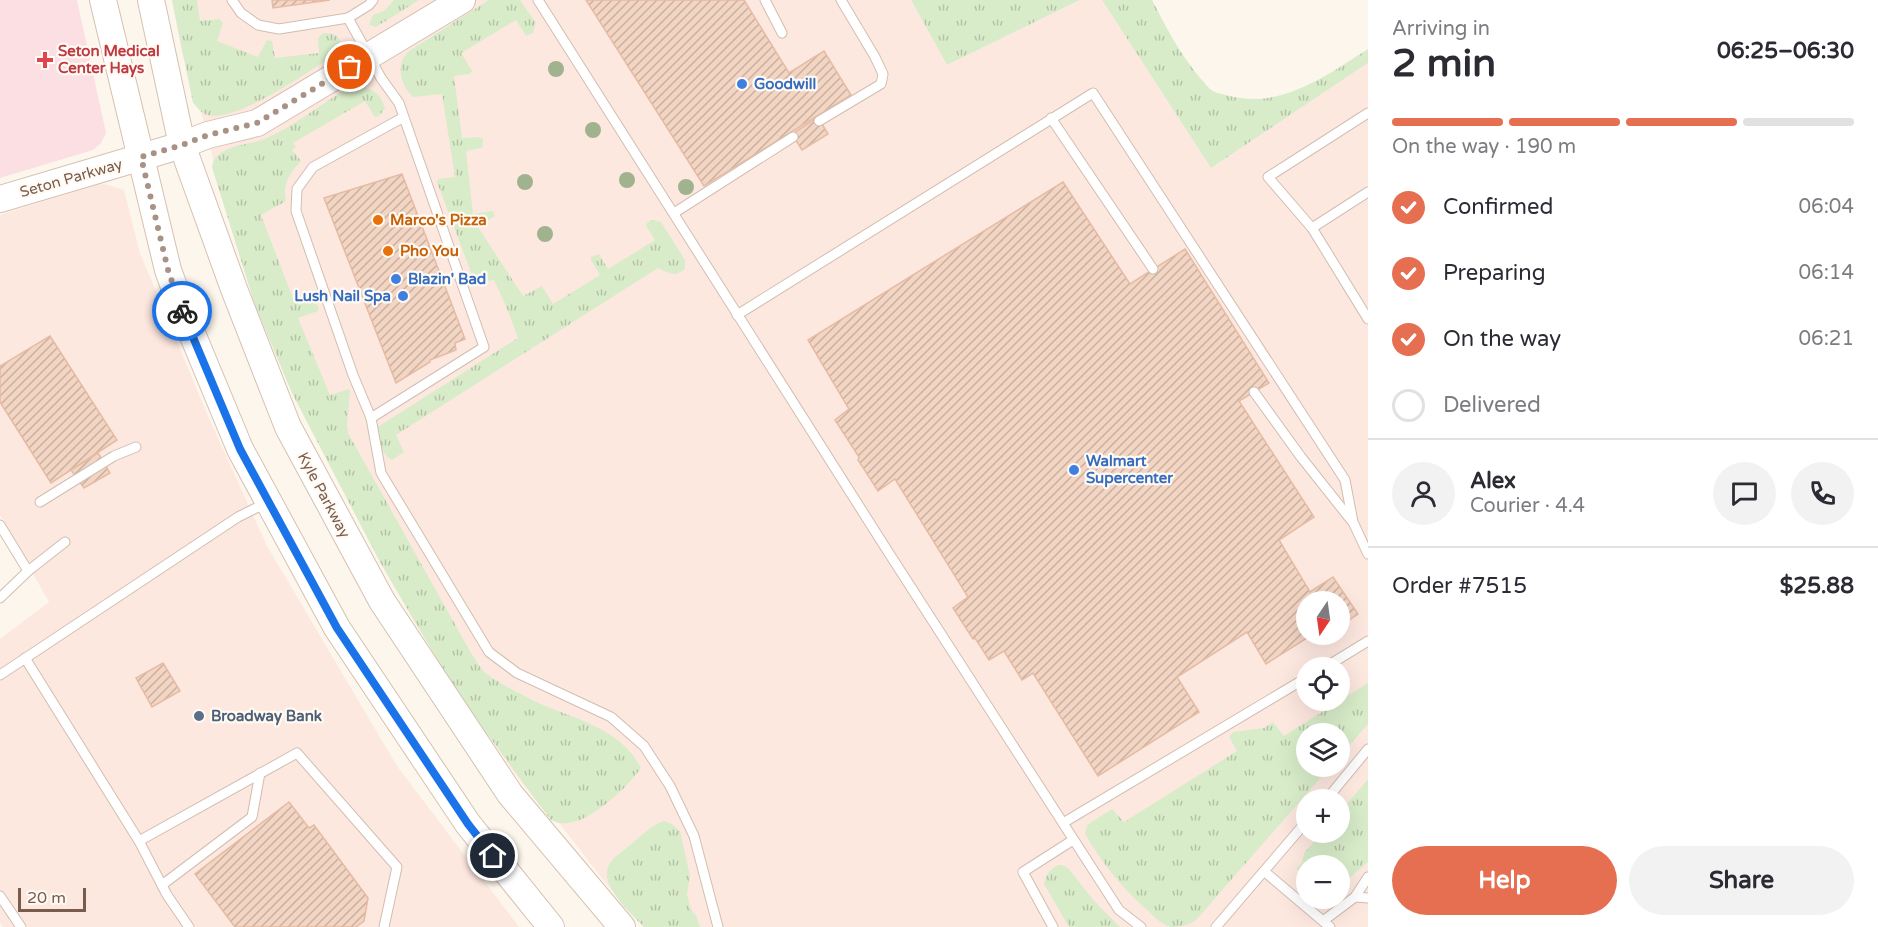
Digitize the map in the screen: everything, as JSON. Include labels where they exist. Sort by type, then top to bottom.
[{"type":"street","points":[[103,0],[168,270],[240,449],[343,638],[468,824],[551,927]]},
{"type":"street","name":"Kyle Parkway","points":[[151,0],[182,145],[230,279],[288,427],[382,601],[510,794],[622,927]]},
{"type":"street","name":"Seton Parkway","points":[[0,199],[182,145],[208,135],[257,123],[462,0]]},
{"type":"lane","points":[[232,0],[241,13],[258,25],[279,29],[348,18],[370,2]]},
{"type":"lane","points":[[538,0],[1073,840],[1119,910],[1141,927]]},
{"type":"lane","points":[[765,0],[782,33]]},
{"type":"lane","points":[[819,121],[881,84],[883,74],[841,0]]},
{"type":"lane","points":[[348,18],[381,78],[399,102],[484,347],[371,418]]},
{"type":"lane","points":[[737,315],[1092,93],[1345,480],[1353,522]]},
{"type":"lane","points":[[1368,113],[1268,177],[1312,228],[1368,319]]},
{"type":"lane","points":[[404,117],[313,166],[297,189],[296,211],[353,375],[371,418],[381,473],[489,652],[518,674],[611,717],[644,746],[670,786],[694,837],[718,927]]},
{"type":"lane","points":[[1051,118],[1153,269]]},
{"type":"lane","points":[[674,213],[793,137]]},
{"type":"lane","points":[[1312,228],[1368,192]]},
{"type":"lane","points":[[1254,392],[1301,457],[1353,522],[1368,554]]},
{"type":"lane","points":[[40,502],[114,456],[136,447]]},
{"type":"lane","points":[[0,675],[238,517],[269,502]]},
{"type":"lane","points":[[0,525],[28,571]]},
{"type":"lane","points":[[0,598],[28,571],[65,542]]},
{"type":"lane","points":[[1342,657],[1368,641]]},
{"type":"lane","points":[[25,658],[139,841],[162,885],[189,927]]},
{"type":"lane","points":[[1063,823],[1296,684]]},
{"type":"lane","points":[[1335,789],[1368,749]]},
{"type":"lane","points":[[139,841],[297,753],[397,867],[384,927]]},
{"type":"lane","points":[[162,885],[252,817],[261,773]]},
{"type":"lane","points":[[1216,927],[1296,834]]},
{"type":"lane","points":[[1053,927],[1023,872],[1073,840]]},
{"type":"lane","points":[[1265,872],[1327,924],[1355,897],[1368,877]]},
{"type":"lane","points":[[0,896],[21,927]]},
{"type":"lane","points":[[1355,897],[1368,898]]},
{"type":"shaded area","name":"Seton Medical Center Hays","points":[[0,0],[77,0],[106,133],[101,143],[93,150],[0,178]]},
{"type":"shaded area","points":[[172,0],[911,0],[947,65],[1080,0],[1102,0],[1211,168],[1368,63],[1368,927],[644,927],[608,886],[559,823],[550,819],[512,770],[415,623],[380,562],[292,393],[255,305],[212,167],[213,160],[208,135],[182,53]]},
{"type":"shaded area","points":[[105,184],[124,190],[140,253],[208,416],[267,546],[397,766],[519,927],[3,927],[0,922],[0,639],[49,602],[0,515],[0,215],[95,185]]},
{"type":"green space","points":[[172,0],[197,0],[200,21],[219,19],[223,23],[217,41],[258,57],[267,40],[272,41],[275,58],[319,53],[318,38],[323,33],[336,35],[340,41],[340,48],[337,53],[274,93],[236,111],[207,115],[193,103]]},
{"type":"green space","points":[[394,0],[419,0],[376,27],[369,25],[373,15],[384,11]]},
{"type":"green space","points":[[489,0],[520,0],[536,23],[533,33],[526,36],[516,20],[461,53],[472,71],[470,74],[454,76],[462,138],[479,137],[483,139],[481,148],[466,151],[473,214],[492,211],[494,213],[495,216],[478,227],[523,296],[542,286],[553,304],[600,275],[591,257],[599,254],[608,269],[655,240],[646,226],[651,220],[661,222],[685,260],[685,269],[674,274],[658,268],[396,435],[404,452],[392,460],[380,446],[376,428],[518,338],[494,280],[475,283],[437,182],[438,179],[455,177],[442,94],[413,97],[405,87],[401,74],[402,62],[409,51]]},
{"type":"green space","points":[[911,0],[1080,0],[947,65]]},
{"type":"green space","points":[[1102,0],[1152,0],[1193,69],[1209,88],[1221,94],[1245,99],[1283,95],[1318,80],[1368,49],[1368,63],[1211,168]]},
{"type":"green space","points":[[350,87],[367,88],[376,93],[385,108],[381,114],[374,116],[365,101],[293,143],[296,147],[292,150],[301,161],[288,179],[285,189],[286,201],[261,215],[294,301],[308,298],[313,300],[319,308],[318,311],[298,318],[330,395],[349,389],[350,391],[348,433],[479,665],[488,675],[514,691],[584,721],[610,735],[622,744],[641,768],[626,786],[605,805],[570,823],[559,823],[550,819],[468,708],[380,562],[292,393],[255,305],[212,167],[219,154],[225,150],[274,135]]},
{"type":"green space","points":[[1368,683],[1368,724],[1350,745],[1350,723],[1305,723],[1324,711],[1350,711],[1350,694]]},
{"type":"green space","points":[[1273,722],[1284,736],[1296,728],[1296,777],[1321,777],[1311,789],[1296,789],[1296,806],[1196,920],[1184,926],[1170,927],[1157,920],[1129,893],[1098,855],[1085,834],[1087,825],[1112,809],[1124,822],[1237,751],[1229,737],[1233,732],[1264,728]]},
{"type":"green space","points":[[1368,779],[1368,862],[1350,877],[1350,855],[1304,855],[1313,843],[1350,843],[1350,800]]},
{"type":"green space","points":[[664,821],[680,831],[690,876],[687,894],[691,910],[696,915],[700,927],[644,927],[618,898],[608,881],[607,873],[613,860],[650,828]]},
{"type":"green space","points":[[1058,865],[1068,868],[1095,902],[1120,927],[1069,927],[1044,884],[1048,873]]},
{"type":"building","points":[[272,0],[330,0],[273,8]]},
{"type":"building","name":"Goodwill","points":[[586,0],[744,0],[789,73],[824,51],[851,95],[704,186]]},
{"type":"building","points":[[818,117],[828,134],[802,150],[792,134]]},
{"type":"building","points":[[402,174],[465,339],[455,343],[456,350],[430,360],[396,383],[324,198]]},
{"type":"building","name":"Walmart Supercenter","points":[[1063,182],[1130,284],[1185,249],[1269,383],[1239,401],[1314,517],[1279,540],[1309,591],[1296,591],[1296,645],[1266,664],[1247,632],[1177,677],[1199,712],[1098,776],[1033,673],[1022,680],[1004,651],[989,660],[975,638],[973,639],[953,608],[968,597],[895,479],[878,491],[858,460],[859,457],[835,420],[849,409],[808,340]]},
{"type":"building","points":[[50,336],[117,440],[51,483],[0,402],[0,366]]},
{"type":"building","points":[[98,453],[110,473],[84,488],[71,470]]},
{"type":"building","name":"Walmart Supercenter","points":[[1333,577],[1342,591],[1312,591]]},
{"type":"building","name":"Walmart Supercenter","points":[[1350,602],[1358,614],[1350,619]]},
{"type":"building","points":[[163,663],[180,691],[152,707],[136,678]]},
{"type":"building","points":[[289,802],[309,828],[314,825],[368,898],[364,921],[356,927],[235,927],[195,874]]},
{"type":"way so far","points":[[182,311],[168,270],[141,157],[208,135],[257,123],[350,67]]},
{"type":"place","name":"Seton Medical Center Hays","points":[[45,60]]},
{"type":"place","name":"Goodwill","points":[[742,84]]},
{"type":"place","name":"Marco's Pizza","points":[[378,220]]},
{"type":"place","name":"Pho You","points":[[388,251]]},
{"type":"place","name":"Blazin' Bad","points":[[396,279]]},
{"type":"place","name":"Lush Nail Spa","points":[[403,296]]},
{"type":"place","name":"Walmart Supercenter","points":[[1074,470]]},
{"type":"place","name":"Broadway Bank","points":[[199,716]]},
{"type":"route","points":[[182,311],[240,449],[337,628],[468,824],[493,856]]}]
